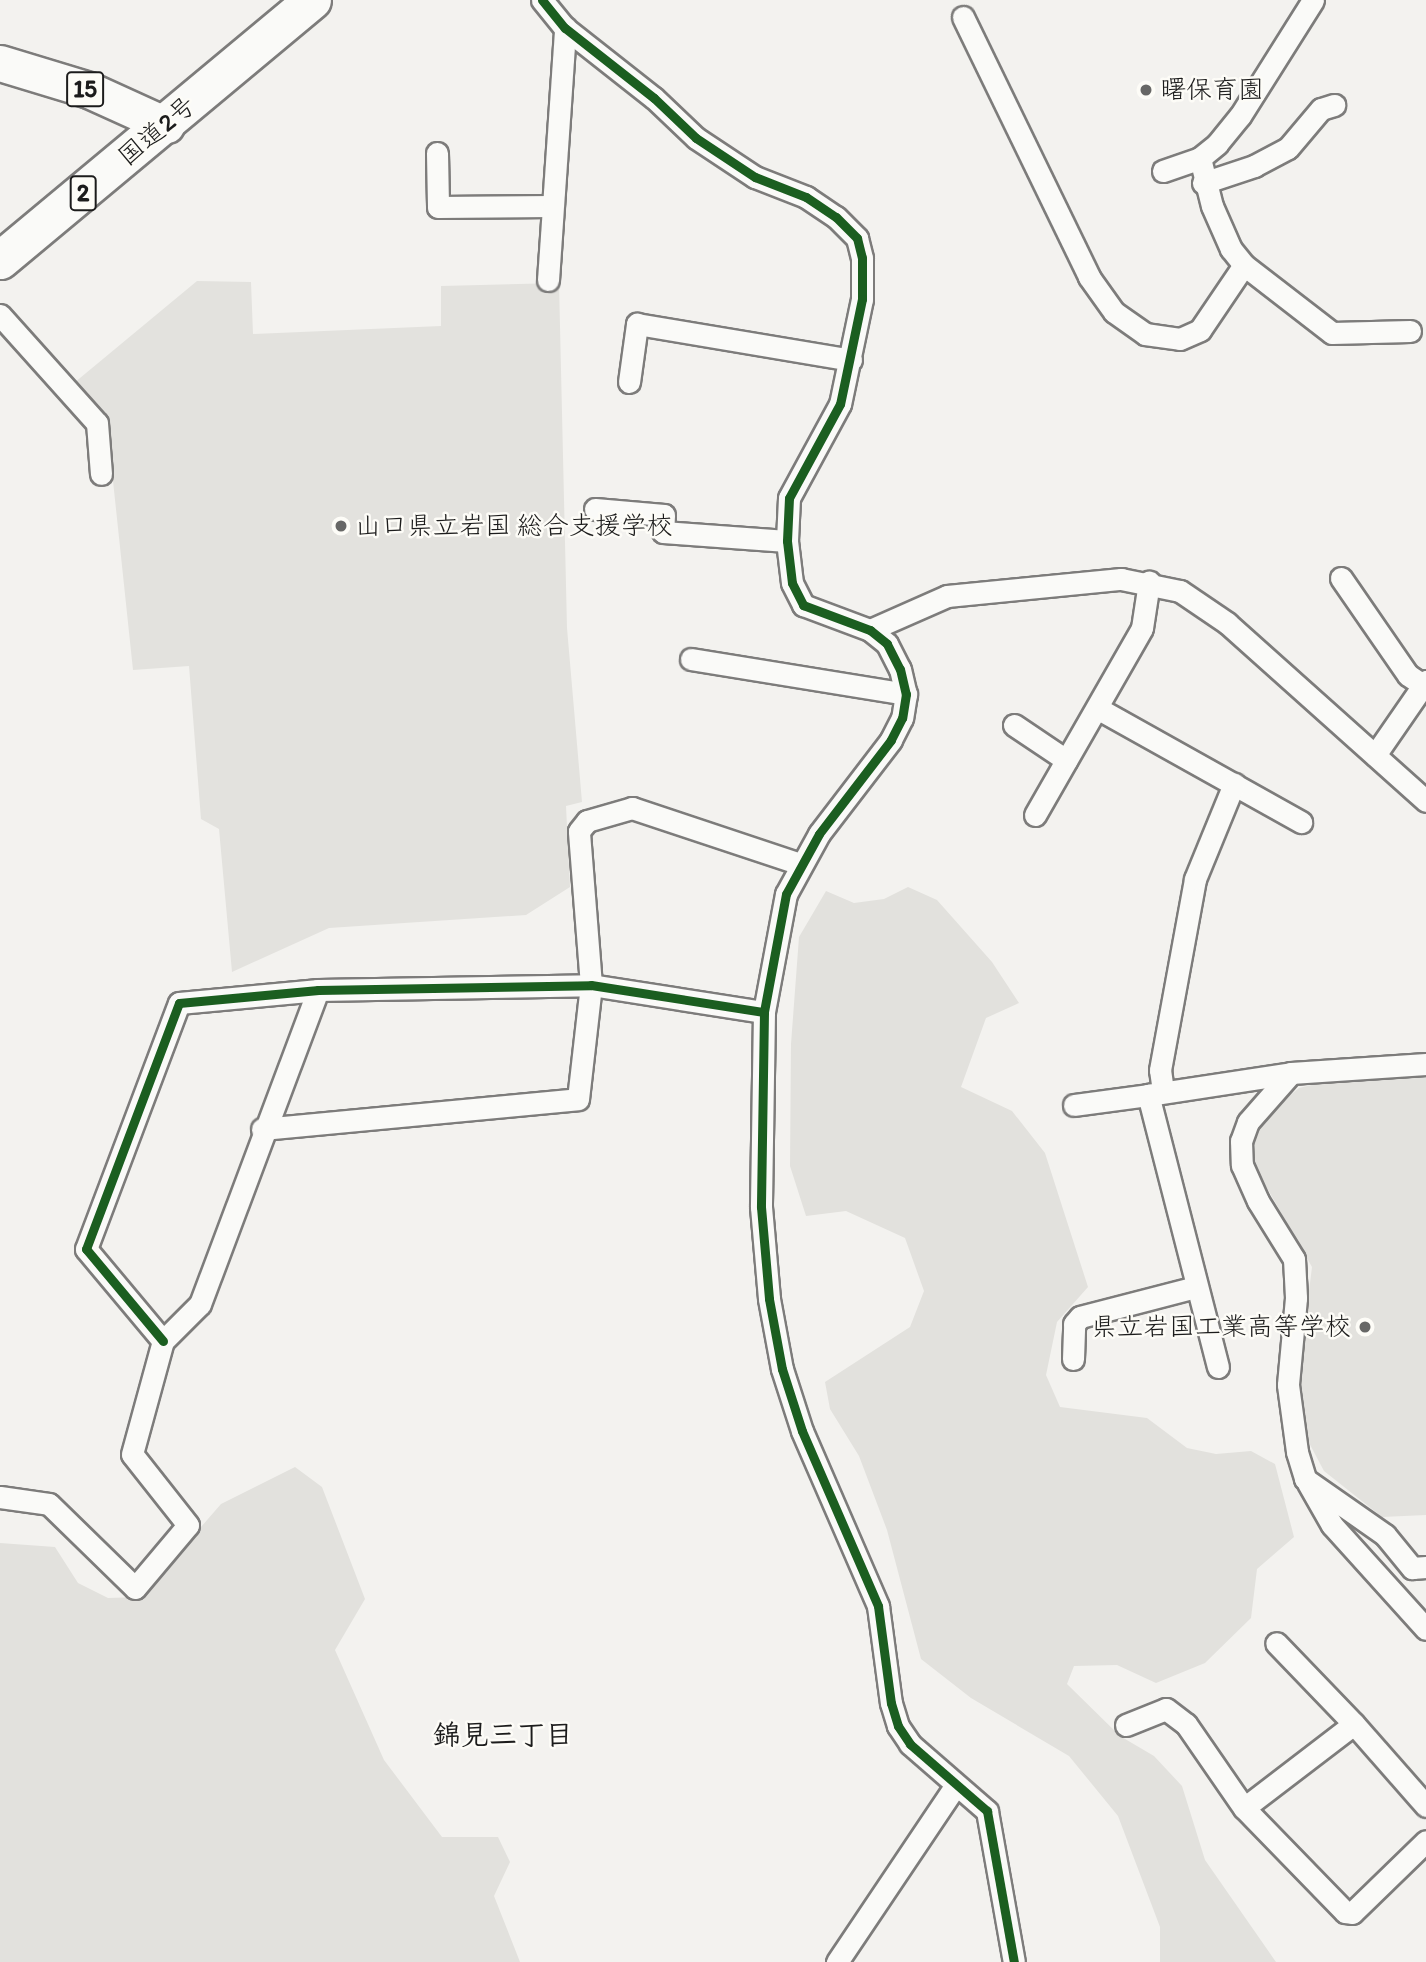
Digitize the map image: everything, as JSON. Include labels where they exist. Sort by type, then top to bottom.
[{"type":"highway","name":"国道2号","points":[[0,260],[166,125],[312,0]]},
{"type":"main road","name":"15","points":[[0,63],[89,90],[166,125]]},
{"type":"street","points":[[542,0],[565,28],[636,82],[696,138],[755,177],[806,197],[857,238],[862,258],[862,299],[840,404],[789,498],[786,541],[792,583],[803,605],[870,630],[887,644],[901,669],[906,694],[902,718],[891,740],[800,864],[786,894],[765,1012],[761,1207],[769,1299],[782,1369],[802,1431],[878,1606],[891,1703],[898,1726],[956,1785],[987,1811],[1009,1959]]},
{"type":"street","points":[[1163,171],[1200,158],[1240,116],[1313,0]]},
{"type":"street","points":[[963,17],[1089,277],[1114,312],[1145,334],[1180,339],[1200,330],[1244,265]]},
{"type":"street","points":[[548,280],[565,28]]},
{"type":"street","points":[[1203,183],[1254,166],[1288,148],[1321,109],[1334,105]]},
{"type":"street","points":[[438,153],[438,207],[552,206]]},
{"type":"street","points":[[1200,158],[1203,183],[1231,249],[1244,265],[1332,333],[1410,331]]},
{"type":"street","points":[[0,315],[97,423],[101,474]]},
{"type":"street","points":[[629,382],[637,324],[851,360]]},
{"type":"street","points":[[595,509],[664,515],[663,532],[786,541]]},
{"type":"street","points":[[1341,578],[1408,675],[1425,683],[1375,755]]},
{"type":"street","points":[[870,630],[947,596],[1065,581],[1149,582],[1180,591],[1227,623],[1426,801]]},
{"type":"street","points":[[1035,815],[1142,628],[1149,582]]},
{"type":"street","points":[[691,659],[906,694]]},
{"type":"street","points":[[1097,708],[1301,822]]},
{"type":"street","points":[[1014,725],[1066,760]]},
{"type":"street","points":[[1218,1367],[1196,1287],[1155,1093],[1195,879],[1215,821],[1234,784]]},
{"type":"street","points":[[262,1129],[578,1099],[591,985],[579,831],[587,821],[632,808],[800,864]]},
{"type":"street","points":[[163,1341],[86,1249],[179,1003],[318,990],[591,985],[765,1012]]},
{"type":"street","points":[[0,1497],[49,1504],[135,1588],[188,1525],[132,1454],[163,1341],[200,1304],[262,1129],[318,990]]},
{"type":"street","points":[[1074,1105],[1291,1073],[1426,1064]]},
{"type":"street","points":[[1291,1073],[1248,1122],[1241,1141],[1242,1165],[1258,1201],[1294,1259],[1296,1298],[1288,1385],[1305,1479],[1332,1525],[1426,1629]]},
{"type":"street","points":[[1073,1359],[1074,1324],[1080,1317],[1196,1287]]},
{"type":"street","points":[[1305,1479],[1385,1535],[1412,1568],[1426,1567]]},
{"type":"street","points":[[1276,1643],[1354,1724],[1426,1806]]},
{"type":"street","points":[[1126,1725],[1153,1711],[1166,1709],[1186,1724],[1244,1808],[1345,1912],[1352,1913],[1426,1841]]},
{"type":"street","points":[[1244,1808],[1354,1724]]},
{"type":"street","points":[[837,1962],[956,1785]]},
{"type":"shaded area","name":"山口県立岩国 総合支援学校","points":[[197,281],[251,282],[253,334],[441,326],[441,286],[559,283],[567,628],[582,802],[566,806],[570,887],[526,915],[329,928],[232,972],[219,829],[201,819],[189,666],[133,670],[107,424],[74,383]]},
{"type":"shaded area","points":[[908,887],[937,900],[992,962],[1019,1003],[986,1018],[961,1087],[1012,1111],[1045,1153],[1088,1287],[1057,1322],[1046,1375],[1060,1407],[1147,1418],[1187,1448],[1216,1454],[1251,1451],[1275,1464],[1294,1537],[1257,1569],[1251,1618],[1205,1663],[1156,1683],[1117,1665],[1074,1666],[1067,1684],[1120,1736],[1154,1756],[1182,1786],[1205,1860],[1276,1962],[1160,1962],[1160,1927],[1118,1816],[1069,1756],[971,1698],[921,1659],[887,1530],[859,1456],[830,1409],[825,1382],[910,1327],[924,1291],[905,1238],[846,1211],[806,1216],[790,1166],[791,1044],[799,937],[826,891],[854,903],[884,899]]},
{"type":"shaded area","name":"県立岩国工業高等学校","points":[[1426,1074],[1426,1515],[1382,1517],[1324,1471],[1307,1439],[1297,1387],[1312,1267],[1255,1167],[1252,1140],[1261,1119],[1299,1088],[1336,1079]]},
{"type":"shaded area","points":[[295,1467],[322,1487],[365,1599],[335,1650],[384,1760],[442,1837],[498,1837],[510,1862],[494,1896],[520,1962],[0,1962],[0,1543],[55,1547],[78,1583],[108,1598],[140,1597],[221,1504]]},
{"type":"cycle path","points":[[542,0],[565,28],[654,98],[696,138],[755,177],[806,197],[836,217],[857,238],[862,258],[862,299],[840,404],[789,498],[787,541],[792,583],[803,605],[870,630],[887,644],[900,669],[906,694],[902,718],[891,740],[819,834],[786,894],[764,1012],[761,1207],[769,1299],[782,1369],[802,1431],[878,1606],[891,1703],[898,1726],[910,1744],[987,1811],[1014,1962]]},
{"type":"cycle path","points":[[163,1341],[86,1249],[179,1003],[318,990],[591,985],[764,1012]]},
{"type":"place","name":"曙保育園","points":[[1146,90]]},
{"type":"place","name":"山口県立岩国 総合支援学校","points":[[341,526]]},
{"type":"place","name":"県立岩国工業高等学校","points":[[1365,1327]]},
{"type":"district","name":"錦見三丁目","points":[[503,1734]]}]
